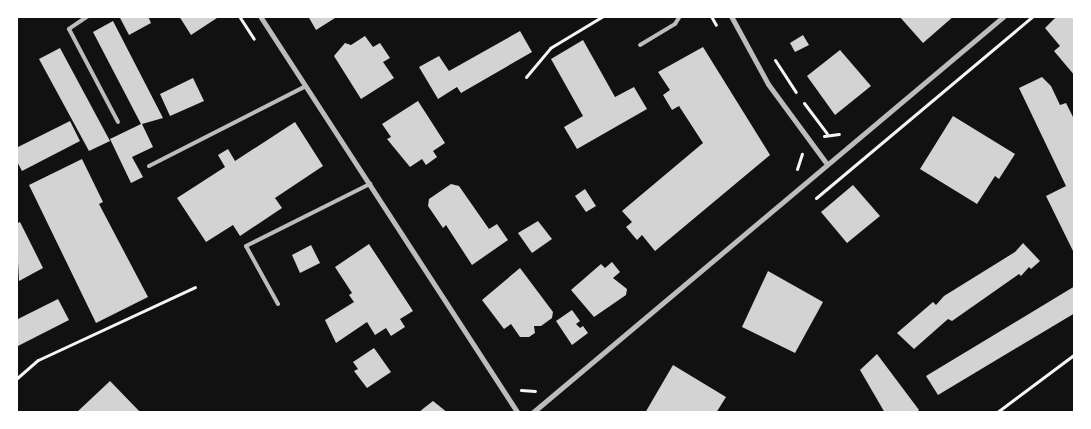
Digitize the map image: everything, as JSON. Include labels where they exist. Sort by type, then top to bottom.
[{"type":"street","points":[[260,16],[518,413]]},
{"type":"street","points":[[731,16],[768,84],[827,164]]},
{"type":"street","points":[[532,413],[1004,16]]},
{"type":"lane","points":[[88,16],[69,29],[118,122]]},
{"type":"lane","points":[[640,45],[676,24],[680,16]]},
{"type":"lane","points":[[149,166],[306,86]]},
{"type":"lane","points":[[278,304],[246,246],[370,184]]},
{"type":"path","points":[[526,76],[550,48],[603,16]]},
{"type":"path","points":[[774,58],[828,133]]},
{"type":"path","points":[[16,379],[38,360],[195,286]]},
{"type":"path","points":[[996,413],[1075,354]]},
{"type":"building","points":[[119,16],[148,16],[151,23],[129,35]]},
{"type":"building","points":[[179,16],[220,16],[191,35]]},
{"type":"building","points":[[308,16],[346,16],[335,18],[316,30]]},
{"type":"building","points":[[899,16],[954,16],[923,43]]},
{"type":"building","points":[[1057,16],[1075,16],[1075,76],[1054,51],[1060,46],[1045,28]]},
{"type":"building","points":[[113,21],[163,118],[142,124],[153,147],[132,157],[143,177],[131,183],[110,139],[141,124],[93,32]]},
{"type":"building","points":[[520,31],[532,52],[461,93],[457,87],[438,99],[419,67],[439,56],[449,71]]},
{"type":"building","points":[[803,35],[809,45],[795,52],[790,43]]},
{"type":"building","points":[[365,36],[373,47],[380,43],[390,58],[383,62],[394,78],[361,99],[334,56],[345,43],[351,45]]},
{"type":"building","points":[[583,40],[615,97],[634,87],[647,109],[577,149],[564,127],[583,116],[551,59]]},
{"type":"building","points":[[703,47],[770,155],[655,251],[642,235],[637,240],[626,227],[632,222],[622,211],[703,143],[679,106],[672,110],[663,95],[670,90],[658,72]]},
{"type":"building","points":[[60,48],[110,141],[89,151],[39,59]]},
{"type":"building","points":[[840,50],[871,86],[835,115],[807,76]]},
{"type":"building","points":[[1042,77],[1051,86],[1060,105],[1066,103],[1075,121],[1075,255],[1046,196],[1066,186],[1019,88]]},
{"type":"building","points":[[193,78],[204,101],[170,116],[160,94]]},
{"type":"building","points":[[418,101],[445,143],[433,151],[437,157],[426,165],[422,159],[410,167],[387,139],[391,137],[382,124]]},
{"type":"building","points":[[953,116],[1015,154],[999,179],[995,176],[977,204],[920,169]]},
{"type":"building","points":[[70,121],[80,141],[22,171],[16,160],[16,148]]},
{"type":"building","points":[[295,122],[323,166],[275,198],[282,208],[240,236],[233,225],[206,242],[177,198],[225,167],[218,155],[228,149],[235,161]]},
{"type":"building","points":[[82,159],[103,202],[99,204],[148,297],[96,323],[29,185]]},
{"type":"building","points":[[451,184],[459,186],[489,229],[497,224],[508,240],[472,265],[446,225],[443,228],[428,206],[429,199]]},
{"type":"building","points":[[853,185],[880,216],[847,243],[821,212]]},
{"type":"building","points":[[585,189],[596,206],[586,212],[575,196]]},
{"type":"building","points":[[538,221],[552,239],[532,253],[518,233]]},
{"type":"building","points":[[20,222],[43,268],[19,281],[16,224]]},
{"type":"building","points":[[1023,243],[1040,261],[1031,269],[1029,267],[1021,276],[1019,274],[952,321],[948,319],[914,349],[897,333],[933,302],[936,305],[944,296],[1015,252]]},
{"type":"building","points":[[369,244],[413,311],[400,319],[405,327],[391,336],[386,328],[375,335],[367,322],[336,343],[325,320],[354,302],[349,295],[352,293],[335,267]]},
{"type":"building","points":[[311,245],[320,263],[300,273],[292,255]]},
{"type":"building","points":[[612,262],[620,272],[613,278],[627,289],[626,295],[594,317],[571,290],[601,264],[605,268]]},
{"type":"building","points":[[520,268],[553,312],[552,318],[541,326],[534,326],[535,333],[529,337],[520,337],[511,324],[504,329],[482,300]]},
{"type":"building","points":[[768,271],[823,302],[795,353],[742,327]]},
{"type":"building","points":[[1075,286],[1075,313],[938,395],[926,376]]},
{"type":"building","points":[[58,299],[69,320],[16,347],[16,320]]},
{"type":"building","points":[[572,310],[580,321],[576,324],[580,328],[583,326],[588,333],[572,345],[556,321]]},
{"type":"building","points":[[374,348],[391,372],[367,388],[354,371],[358,369],[353,362]]},
{"type":"building","points":[[877,354],[919,410],[916,413],[885,413],[860,370]]},
{"type":"building","points":[[673,365],[726,397],[716,413],[645,413]]},
{"type":"building","points":[[110,381],[141,413],[76,413]]},
{"type":"building","points":[[433,401],[448,413],[418,413],[424,408]]}]
